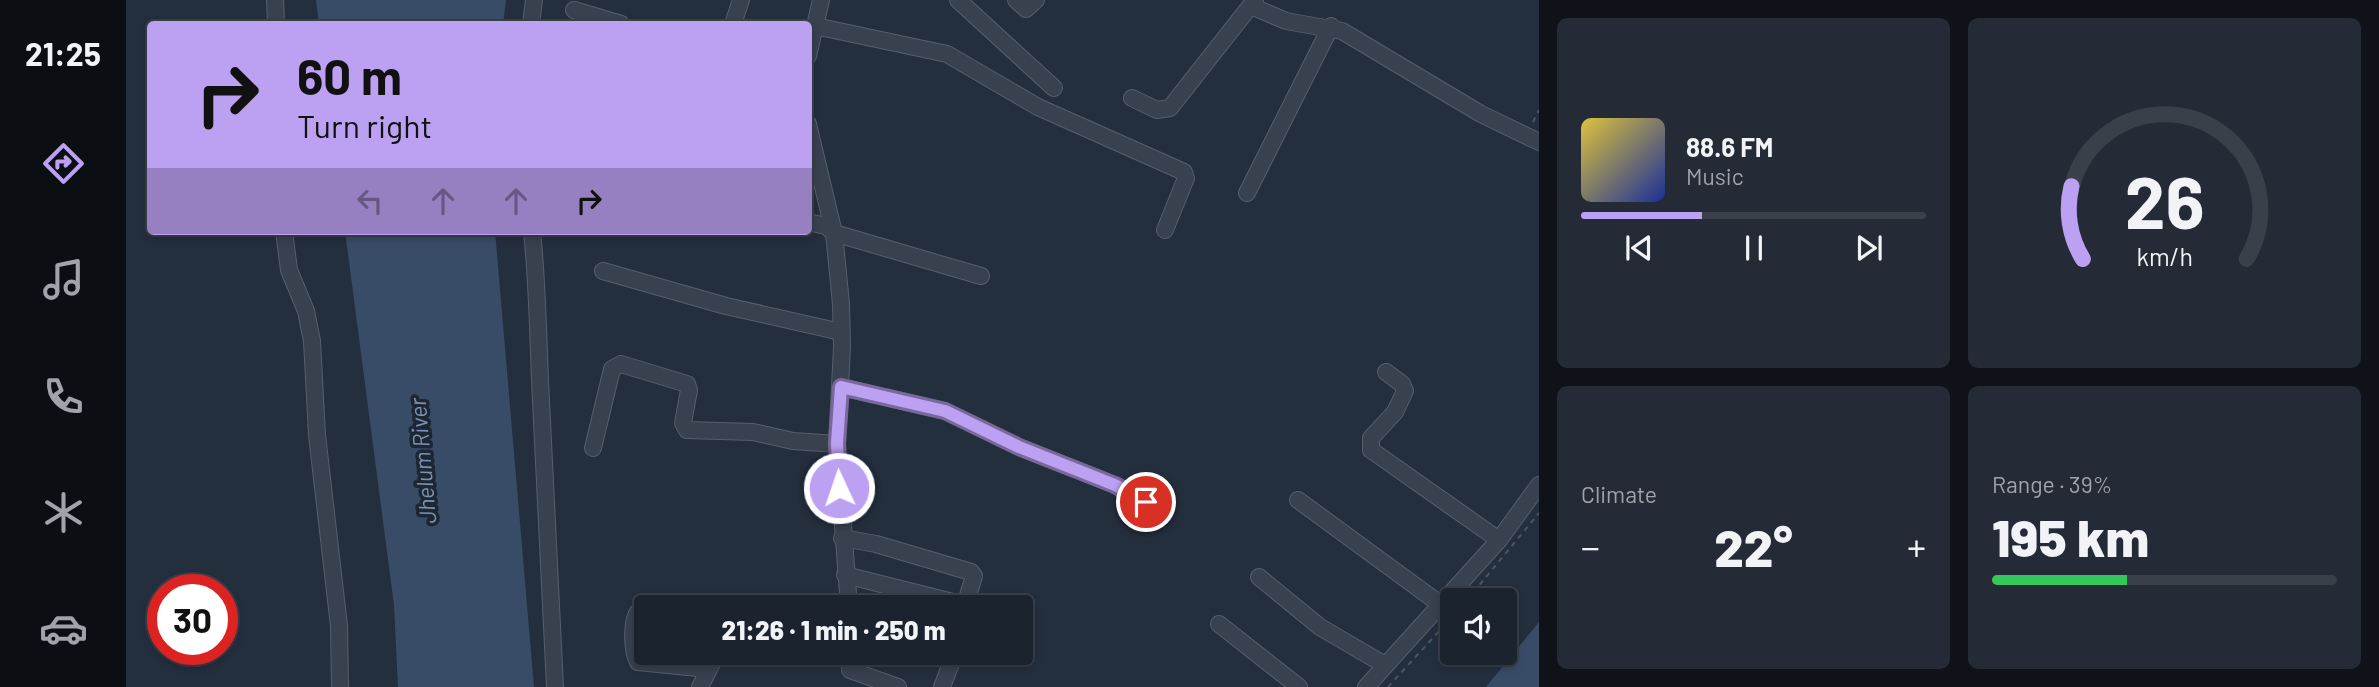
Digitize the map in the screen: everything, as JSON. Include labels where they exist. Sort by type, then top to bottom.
[{"type":"street","points":[[275,0],[276,21]]},
{"type":"street","points":[[531,21],[534,0]]},
{"type":"street","points":[[734,21],[741,0]]},
{"type":"street","points":[[812,39],[821,0]]},
{"type":"street","points":[[958,0],[1055,88]]},
{"type":"street","points":[[1016,0],[1026,9],[1036,0]]},
{"type":"street","points":[[1132,98],[1157,110],[1170,108],[1253,3],[1286,21],[1331,26],[1481,114],[1539,142]]},
{"type":"street","points":[[574,10],[611,21]]},
{"type":"street","points":[[815,26],[947,54],[1038,107],[1184,172],[1186,178],[1165,230]]},
{"type":"street","points":[[1247,193],[1331,26]]},
{"type":"street","points":[[812,141],[834,233],[842,332],[837,443],[848,595]]},
{"type":"street","points":[[812,223],[825,226],[834,233],[981,276]]},
{"type":"street","points":[[285,235],[289,270],[306,311],[312,341],[317,435],[339,626],[340,687]]},
{"type":"street","points":[[532,235],[539,305],[555,687]]},
{"type":"street","points":[[603,271],[726,306],[842,332]]},
{"type":"street","points":[[593,448],[612,369],[621,363],[687,384],[689,390],[683,423],[687,430],[753,432],[785,440],[837,443]]},
{"type":"street","points":[[1386,372],[1402,384],[1405,391],[1395,412],[1371,438],[1368,446],[1499,540]]},
{"type":"street","points":[[841,387],[945,411],[1019,447],[1115,485],[1161,511]]},
{"type":"street","points":[[1455,588],[1499,540],[1539,485]]},
{"type":"street","points":[[1298,500],[1440,604],[1366,687]]},
{"type":"street","points":[[842,537],[912,553],[971,572],[974,576],[966,601],[961,604],[845,575]]},
{"type":"street","points":[[1259,577],[1320,627],[1385,665]]},
{"type":"street","points":[[1219,624],[1298,687]]},
{"type":"street","points":[[668,665],[708,669]]},
{"type":"street","points":[[700,687],[710,665]]},
{"type":"street","points":[[942,687],[951,665]]},
{"type":"street","points":[[850,670],[877,687]]},
{"type":"street","points":[[850,670],[898,687]]},
{"type":"path","points":[[1477,588],[1539,513]]},
{"type":"path","points":[[1388,687],[1440,630]]},
{"type":"water","points":[[316,0],[506,0],[503,21],[319,21]]},
{"type":"water","name":"Jhelum River","points":[[346,235],[495,235],[534,687],[398,687],[394,605]]},
{"type":"water","points":[[1539,622],[1539,687],[1486,687],[1504,665],[1517,665],[1517,649]]},
{"type":"route","points":[[839,488],[837,443],[841,387],[945,411],[1019,447],[1115,485],[1146,502]]}]
